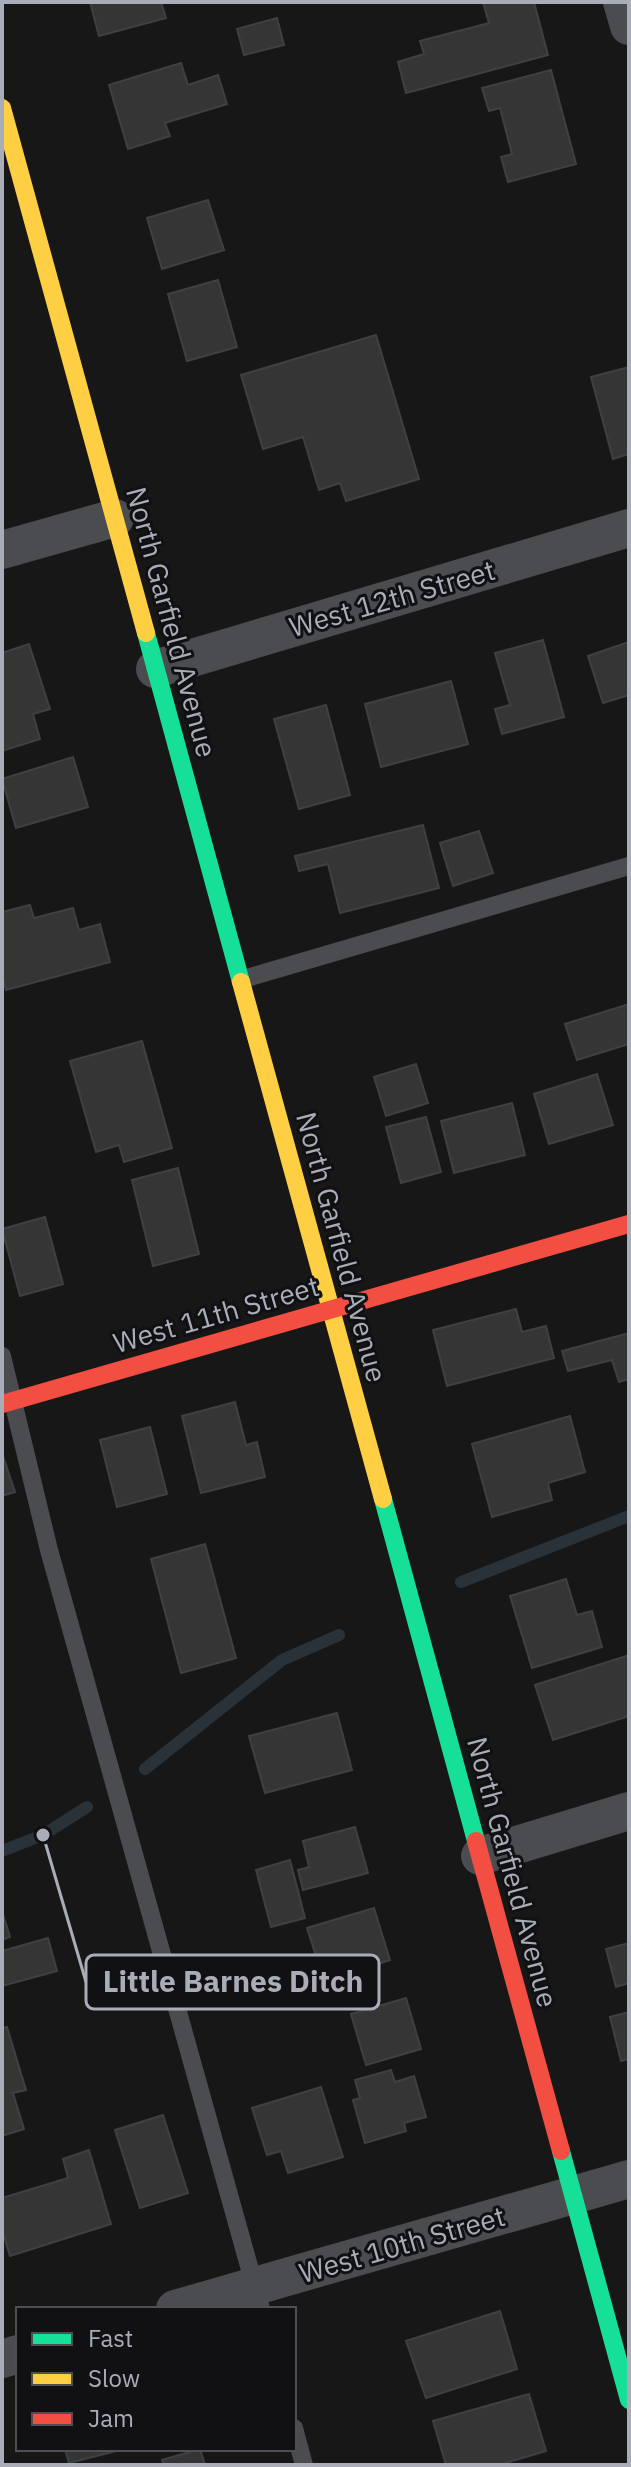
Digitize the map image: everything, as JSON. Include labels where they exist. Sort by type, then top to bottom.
[{"type":"street","points":[[622,2],[629,26]]},
{"type":"street","name":"North Garfield Avenue","points":[[2,108],[629,2400]]},
{"type":"street","points":[[2,550],[115,518]]},
{"type":"street","name":"West 12th Street","points":[[155,669],[629,528]]},
{"type":"street","name":"West 11th Street","points":[[8,1402],[629,1224]]},
{"type":"street","points":[[480,1856],[629,1811]]},
{"type":"street","name":"West 10th Street","points":[[190,2307],[258,2298],[629,2179]]},
{"type":"lane","points":[[239,980],[629,866]]},
{"type":"lane","points":[[2,1356],[8,1402],[258,2298]]},
{"type":"lane","points":[[296,2435],[304,2465]]},
{"type":"building","points":[[90,2],[161,2],[166,18],[99,36]]},
{"type":"building","points":[[483,2],[534,2],[548,55],[406,93],[398,62],[424,54],[420,41],[489,23]]},
{"type":"building","points":[[277,18],[284,45],[244,55],[237,29]]},
{"type":"building","points":[[181,63],[188,85],[218,75],[227,104],[165,123],[170,136],[128,149],[109,85]]},
{"type":"building","points":[[551,70],[576,164],[508,182],[501,157],[512,154],[500,108],[489,111],[482,88]]},
{"type":"building","points":[[208,200],[224,250],[162,269],[147,218]]},
{"type":"building","points":[[218,280],[237,347],[187,361],[168,294]]},
{"type":"building","points":[[376,335],[419,479],[346,501],[340,483],[319,490],[303,437],[263,449],[241,375]]},
{"type":"building","points":[[629,367],[629,454],[613,459],[591,377]]},
{"type":"building","points":[[543,640],[564,717],[502,734],[495,709],[510,705],[495,653]]},
{"type":"building","points":[[629,642],[629,695],[603,703],[588,656]]},
{"type":"building","points":[[29,644],[50,709],[33,714],[40,739],[2,751],[2,653]]},
{"type":"building","points":[[451,681],[468,744],[381,767],[365,704]]},
{"type":"building","points":[[326,705],[350,795],[299,809],[274,719]]},
{"type":"building","points":[[73,757],[88,807],[16,828],[2,779]]},
{"type":"building","points":[[423,825],[439,888],[340,913],[328,864],[299,871],[295,856]]},
{"type":"building","points":[[479,831],[493,873],[453,886],[440,843]]},
{"type":"building","points":[[30,905],[34,918],[73,908],[79,930],[100,924],[110,962],[6,990],[2,974],[2,912]]},
{"type":"building","points":[[629,1004],[629,1044],[577,1060],[565,1024]]},
{"type":"building","points":[[142,1041],[172,1148],[124,1162],[119,1145],[96,1152],[70,1061]]},
{"type":"building","points":[[416,1064],[428,1103],[386,1116],[374,1077]]},
{"type":"building","points":[[597,1074],[613,1125],[549,1144],[534,1094]]},
{"type":"building","points":[[512,1103],[525,1155],[454,1173],[441,1121]]},
{"type":"building","points":[[426,1117],[441,1172],[401,1183],[386,1127]]},
{"type":"building","points":[[178,1168],[199,1254],[153,1266],[132,1180]]},
{"type":"building","points":[[45,1217],[63,1284],[20,1296],[2,1229]]},
{"type":"building","points":[[516,1309],[522,1332],[546,1326],[554,1358],[447,1386],[433,1330]]},
{"type":"building","points":[[629,1333],[629,1379],[619,1382],[612,1360],[568,1371],[562,1351]]},
{"type":"building","points":[[235,1402],[246,1445],[257,1442],[265,1477],[201,1493],[182,1416]]},
{"type":"building","points":[[570,1416],[585,1472],[548,1483],[552,1500],[492,1517],[472,1444]]},
{"type":"building","points":[[150,1427],[167,1494],[117,1507],[100,1440]]},
{"type":"building","points":[[2,1453],[15,1492],[2,1496]]},
{"type":"building","points":[[205,1544],[236,1658],[181,1673],[151,1559]]},
{"type":"building","points":[[566,1579],[577,1615],[592,1611],[602,1647],[532,1668],[510,1596]]},
{"type":"building","points":[[629,1655],[629,1716],[553,1740],[535,1685]]},
{"type":"building","points":[[337,1713],[352,1770],[265,1793],[249,1736]]},
{"type":"building","points":[[355,1827],[368,1873],[303,1890],[298,1870],[309,1867],[303,1841]]},
{"type":"building","points":[[290,1860],[305,1918],[271,1927],[256,1870]]},
{"type":"building","points":[[374,1908],[390,1960],[324,1981],[307,1928]]},
{"type":"building","points":[[2,1911],[10,1937],[2,1940]]},
{"type":"building","points":[[48,1938],[57,1971],[2,1986],[2,1951]]},
{"type":"building","points":[[629,1943],[629,1983],[616,1987],[606,1949]]},
{"type":"building","points":[[406,1998],[421,2049],[366,2065],[351,2014]]},
{"type":"building","points":[[629,2012],[629,2059],[621,2061],[610,2017]]},
{"type":"building","points":[[7,2027],[26,2090],[13,2093],[24,2129],[2,2136],[2,2028]]},
{"type":"building","points":[[391,2070],[395,2082],[414,2076],[426,2117],[404,2123],[406,2131],[365,2143],[353,2100],[360,2098],[355,2080]]},
{"type":"building","points":[[321,2087],[343,2157],[288,2173],[281,2151],[267,2155],[252,2108]]},
{"type":"building","points":[[163,2115],[188,2193],[140,2208],[115,2130]]},
{"type":"building","points":[[89,2150],[111,2224],[10,2256],[2,2230],[2,2198],[68,2178],[63,2159]]},
{"type":"building","points":[[500,2311],[517,2369],[426,2398],[406,2341]]},
{"type":"building","points":[[529,2394],[546,2451],[499,2465],[446,2465],[433,2421]]},
{"type":"building","points":[[66,2451],[116,2451],[69,2463]]},
{"type":"building","points":[[201,2451],[205,2465],[164,2465],[162,2460]]},
{"type":"waterway","points":[[461,1582],[629,1516]]},
{"type":"waterway","points":[[145,1769],[282,1660],[339,1635]]},
{"type":"waterway","points":[[2,1851],[43,1835],[87,1807]]},
{"type":"traffic: fast","points":[[146,633],[241,982]]},
{"type":"traffic: fast","points":[[383,1499],[476,1841]]},
{"type":"traffic: fast","points":[[561,2151],[629,2400]]},
{"type":"traffic: slow","points":[[2,108],[146,633]]},
{"type":"traffic: slow","points":[[241,982],[383,1499]]},
{"type":"traffic: jam","points":[[2,1404],[629,1224]]},
{"type":"traffic: jam","points":[[476,1841],[561,2151]]},
{"type":"place","name":"Little Barnes Ditch","points":[[43,1835]]}]
